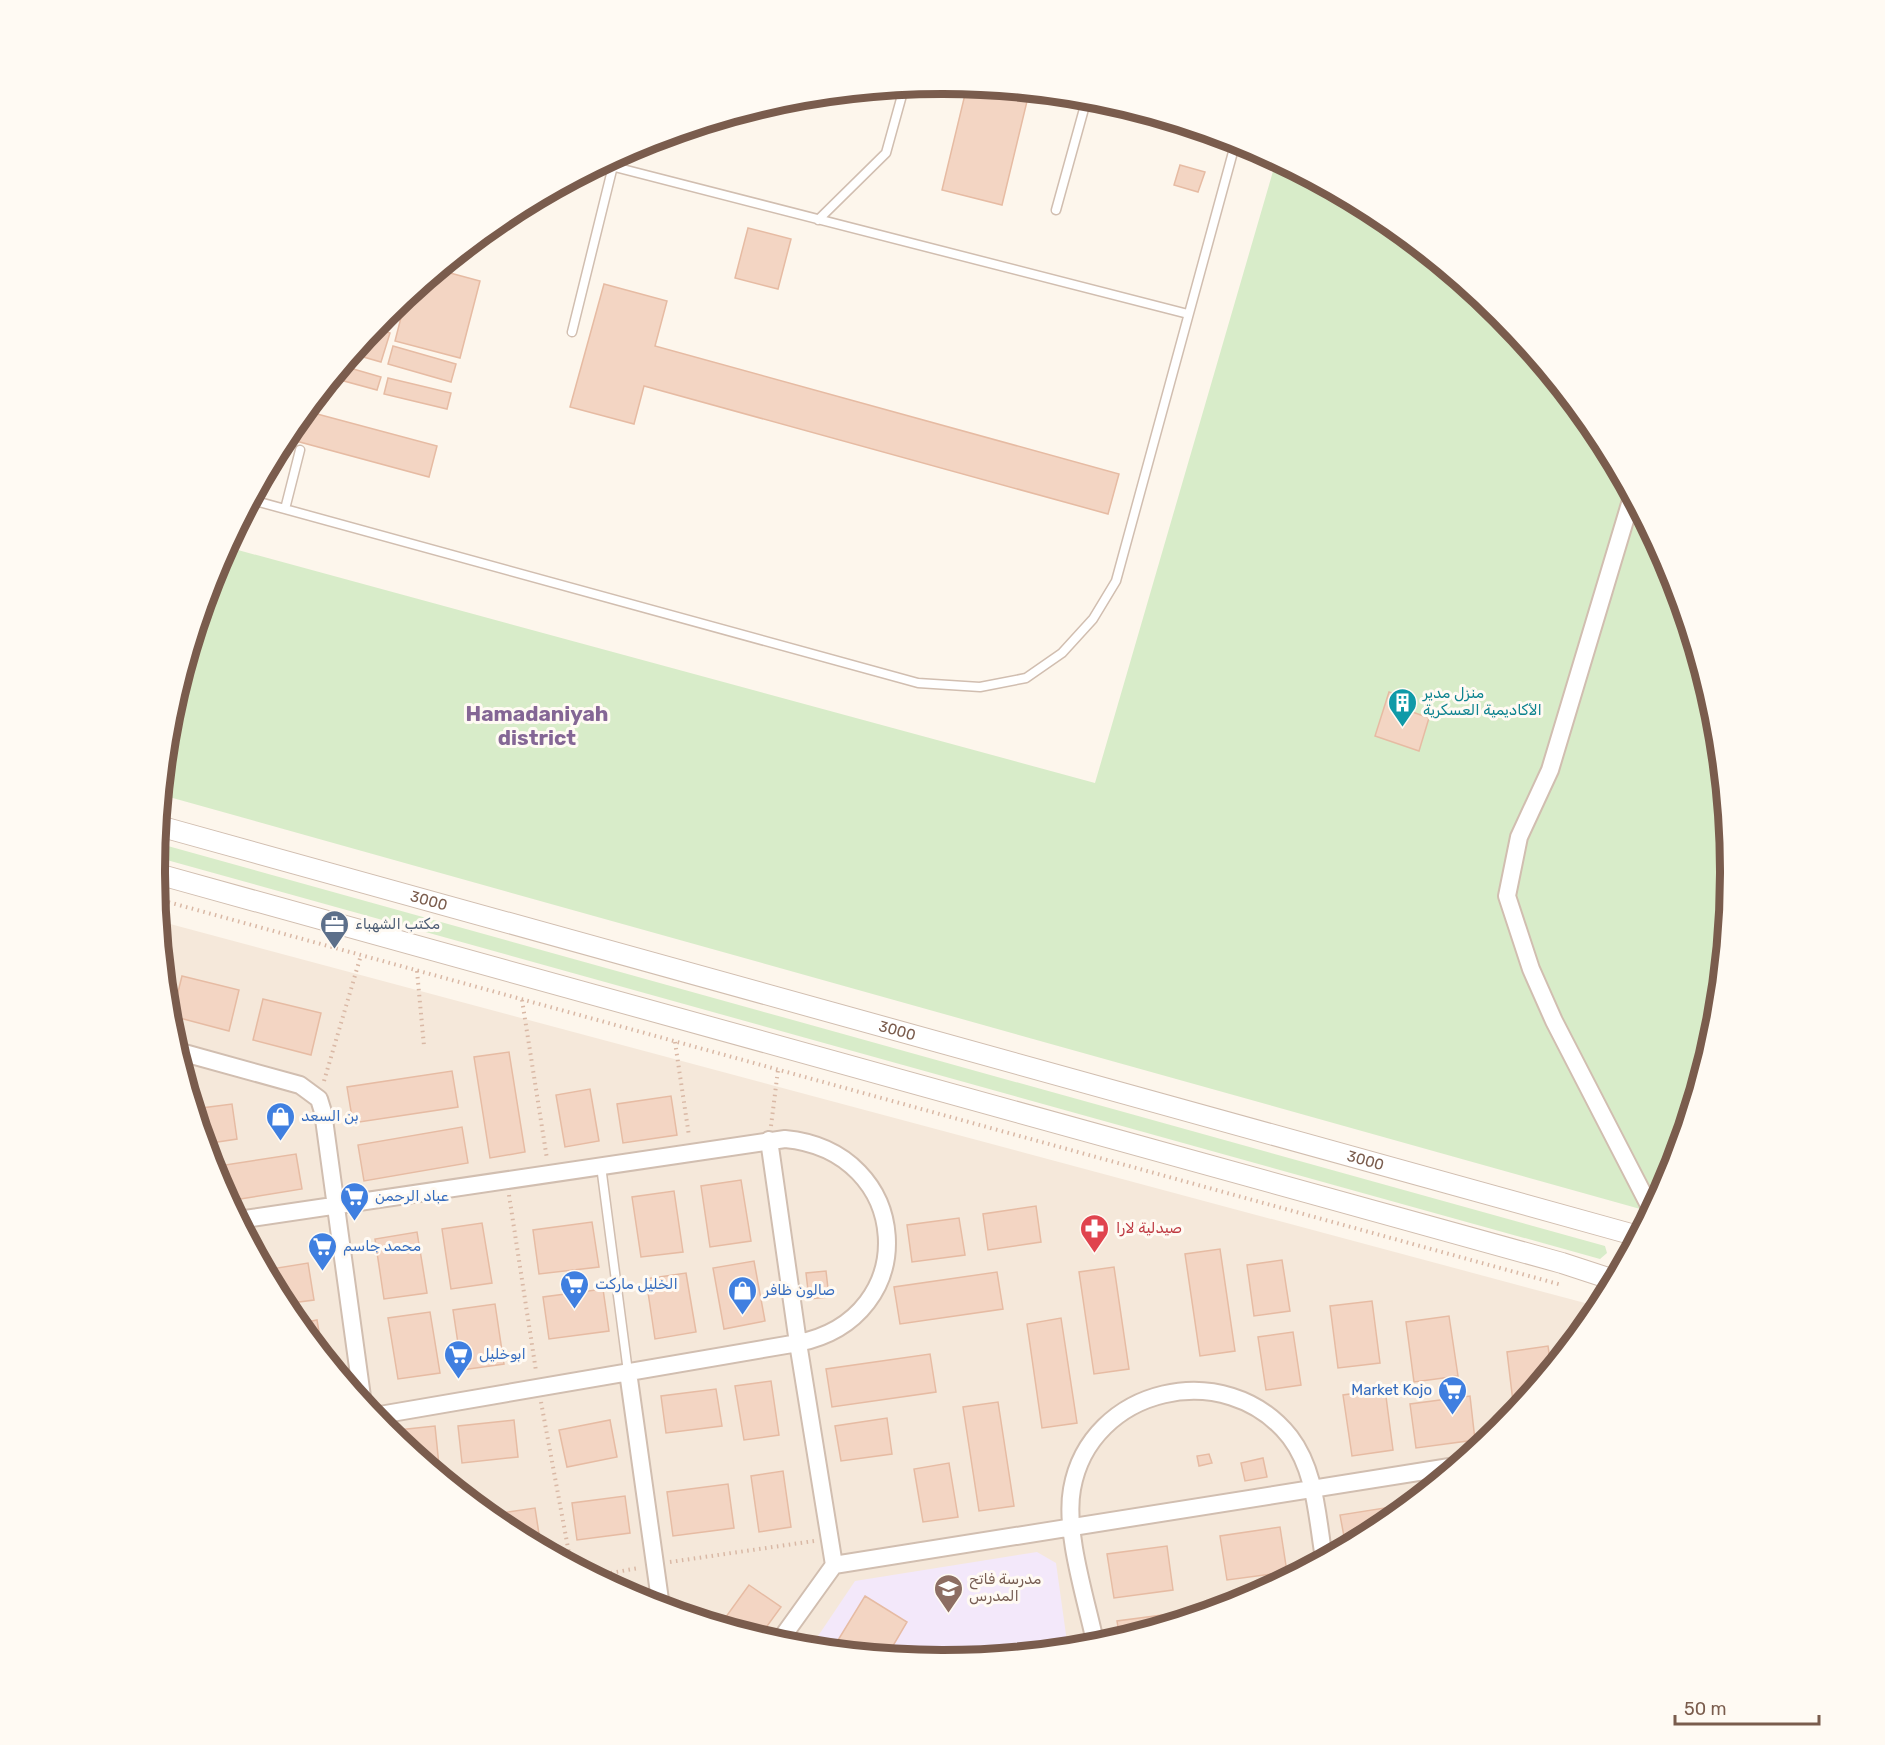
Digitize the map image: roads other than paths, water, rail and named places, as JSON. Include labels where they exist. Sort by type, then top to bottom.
[{"type":"street","points":[[1629,508],[1550,770],[1519,837],[1507,896],[1531,969],[1550,1011],[1612,1137],[1647,1202]]},
{"type":"street","name":"3000","points":[[166,828],[1631,1234]]},
{"type":"street","points":[[165,876],[1550,1260],[1606,1278]]},
{"type":"street","points":[[186,1053],[300,1084],[319,1099],[361,1388]]},
{"type":"street","points":[[246,1219],[785,1139],[818,1144],[847,1160],[869,1183],[878,1197],[887,1228],[884,1268],[866,1305],[836,1330],[798,1343],[384,1414]]},
{"type":"street","points":[[769,1140],[798,1343],[834,1565]]},
{"type":"street","points":[[628,1372],[660,1597]]},
{"type":"street","points":[[1094,1636],[1071,1527],[1071,1490],[1076,1472],[1094,1438],[1120,1412],[1154,1395],[1172,1390],[1191,1389],[1219,1393],[1246,1402],[1263,1411],[1290,1437],[1300,1453],[1313,1489],[1323,1550]]},
{"type":"street","points":[[784,1634],[834,1565],[1442,1468]]},
{"type":"lane","points":[[818,220],[886,153],[902,96]]},
{"type":"lane","points":[[1056,210],[1084,107]]},
{"type":"lane","points":[[259,502],[918,683],[980,687],[1026,678],[1062,653],[1093,619],[1116,581],[1233,151]]},
{"type":"lane","points":[[616,167],[1188,314]]},
{"type":"lane","points":[[572,332],[607,171]]},
{"type":"lane","points":[[285,509],[300,450]]},
{"type":"lane","points":[[602,1165],[628,1372]]},
{"type":"place","name":"منزل مدير الأكاديمية العسكرية","points":[[1402,728]]},
{"type":"place","name":"مكتب الشهباء","points":[[334,950]]},
{"type":"place","name":"بن السعد","points":[[280,1142]]},
{"type":"place","name":"عباد الرحمن","points":[[354,1222]]},
{"type":"place","name":"صيدلية لارا","points":[[1095,1254]]},
{"type":"place","name":"محمد جاسم","points":[[322,1272]]},
{"type":"place","name":"الخليل ماركت","points":[[574,1310]]},
{"type":"place","name":"صالون ظافر","points":[[743,1316]]},
{"type":"place","name":"ابوخليل","points":[[458,1380]]},
{"type":"place","name":"Market Kojo","points":[[1453,1416]]},
{"type":"place","name":"مدرسة فاتح المدرس","points":[[948,1614]]},
{"type":"district","name":"Hamadaniyah district","points":[[537,726]]}]
